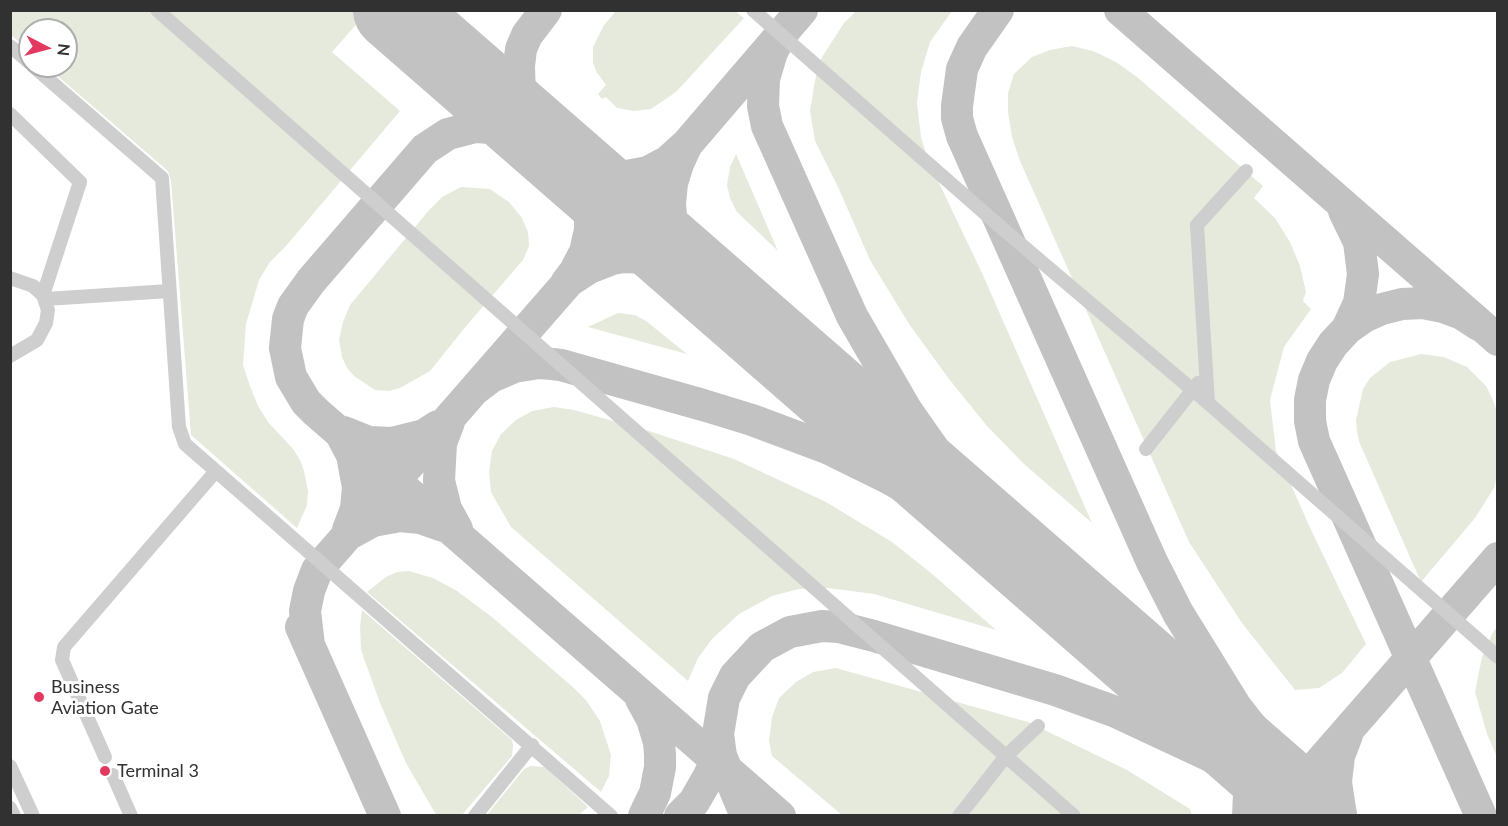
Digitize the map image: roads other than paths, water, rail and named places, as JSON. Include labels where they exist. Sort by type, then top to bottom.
[{"type":"street","points":[[157,10],[1074,816]]},
{"type":"street","points":[[753,10],[1004,230],[1208,403],[1497,657]]},
{"type":"street","points":[[47,78],[162,178],[179,427],[185,444],[611,816]]},
{"type":"street","points":[[10,114],[80,182],[44,297]]},
{"type":"street","points":[[1208,403],[1197,225],[1246,171]]},
{"type":"street","points":[[10,278],[33,286],[44,297],[48,310],[46,323],[37,340],[10,356]]},
{"type":"street","points":[[44,297],[170,291]]},
{"type":"street","points":[[1146,449],[1206,371]]},
{"type":"street","points":[[105,757],[62,660],[64,647],[216,471]]},
{"type":"street","points":[[959,816],[1006,756],[1038,726]]},
{"type":"street","points":[[475,816],[532,745]]},
{"type":"street","points":[[10,766],[33,816]]},
{"type":"street","points":[[113,775],[131,816]]},
{"type":"street","points":[[10,808],[14,816]]},
{"type":"place","name":"Business Aviation Gate","points":[[39,697]]},
{"type":"place","name":"Terminal 3","points":[[105,771]]}]
